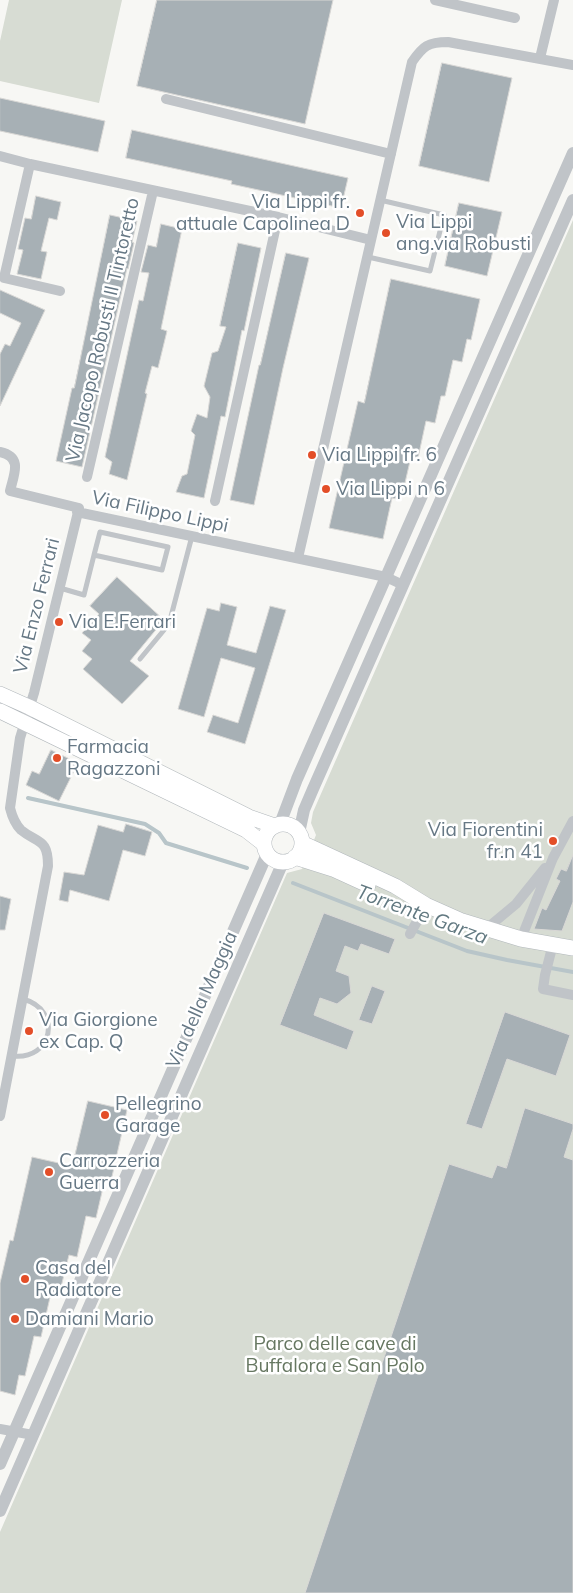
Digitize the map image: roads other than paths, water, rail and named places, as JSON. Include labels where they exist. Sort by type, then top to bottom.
[{"type":"main road","points":[[0,694],[30,707],[249,818],[277,825],[291,826],[300,838],[395,886],[426,905],[462,921],[520,940],[573,948]]},
{"type":"main road","points":[[0,710],[246,830],[275,860],[289,859],[333,869],[391,895],[426,905]]},
{"type":"main road","points":[[266,849],[265,836],[268,831],[277,825]]},
{"type":"main road","points":[[289,859],[300,851],[300,838]]},
{"type":"street","points":[[436,0],[456,2],[514,18]]},
{"type":"street","points":[[540,58],[554,0]]},
{"type":"street","points":[[298,558],[412,62],[426,46],[436,42],[448,42],[573,65]]},
{"type":"street","points":[[166,99],[391,154]]},
{"type":"street","points":[[277,825],[573,153]]},
{"type":"street","name":"Via Jacopo Robusti Il Tintoretto","points":[[0,156],[278,217],[371,240]]},
{"type":"street","points":[[30,164],[4,278],[60,291]]},
{"type":"street","name":"Via Jacopo Robusti Il Tintoretto","points":[[88,477],[153,190]]},
{"type":"street","points":[[300,838],[304,810],[573,200]]},
{"type":"street","points":[[215,501],[278,217]]},
{"type":"street","name":"Via Filippo Lippi","points":[[0,452],[14,459],[16,466],[10,491],[79,508],[78,512],[386,577],[403,585]]},
{"type":"street","name":"Via Enzo Ferrari","points":[[5,807],[20,738],[30,707],[78,512]]},
{"type":"street","points":[[0,1116],[3,1083],[12,1056],[48,866],[48,852],[43,844],[21,830],[5,807]]},
{"type":"street","points":[[520,940],[553,858],[573,821]]},
{"type":"street","name":"Via della Maggia","points":[[0,1464],[266,849]]},
{"type":"street","points":[[486,929],[516,904],[553,858]]},
{"type":"street","name":"Via della Maggia","points":[[0,1511],[289,859]]},
{"type":"street","points":[[410,934],[426,905]]},
{"type":"street","points":[[553,944],[543,989],[573,995]]},
{"type":"street","points":[[0,1429],[33,1435]]},
{"type":"lane","points":[[367,256],[430,271],[444,215],[380,200]]},
{"type":"lane","points":[[59,588],[84,595],[94,554],[100,532],[168,548],[162,570],[94,554]]},
{"type":"lane","points":[[140,659],[170,624],[192,536]]},
{"type":"lane","points":[[12,1056],[31,1055],[39,1050],[48,1034],[46,1015],[40,1007],[22,999]]},
{"type":"waterway","name":"Torrente Garza","points":[[28,798],[145,824],[159,833],[166,843],[247,868]]},
{"type":"waterway","name":"Torrente Garza","points":[[293,883],[467,951],[573,972]]},
{"type":"place","name":"Via Lippi fr. attuale Capolinea D","points":[[360,213]]},
{"type":"place","name":"Via Lippi ang.via Robusti","points":[[386,233]]},
{"type":"place","name":"Via Lippi fr. 6","points":[[312,455]]},
{"type":"place","name":"Via Lippi n 6","points":[[326,489]]},
{"type":"place","name":"Via E.Ferrari","points":[[59,622]]},
{"type":"place","name":"Farmacia Ragazzoni","points":[[57,758]]},
{"type":"place","name":"Via Fiorentini fr.n 41","points":[[553,841]]},
{"type":"place","name":"Via Giorgione ex Cap. Q","points":[[29,1031]]},
{"type":"place","name":"Pellegrino Garage","points":[[105,1115]]},
{"type":"place","name":"Carrozzeria Guerra","points":[[49,1172]]},
{"type":"place","name":"Casa del Radiatore","points":[[25,1279]]},
{"type":"place","name":"Damiani Mario","points":[[15,1319]]},
{"type":"park label","name":"Parco delle cave di Buffalora e San Polo","points":[[335,1355]]}]
